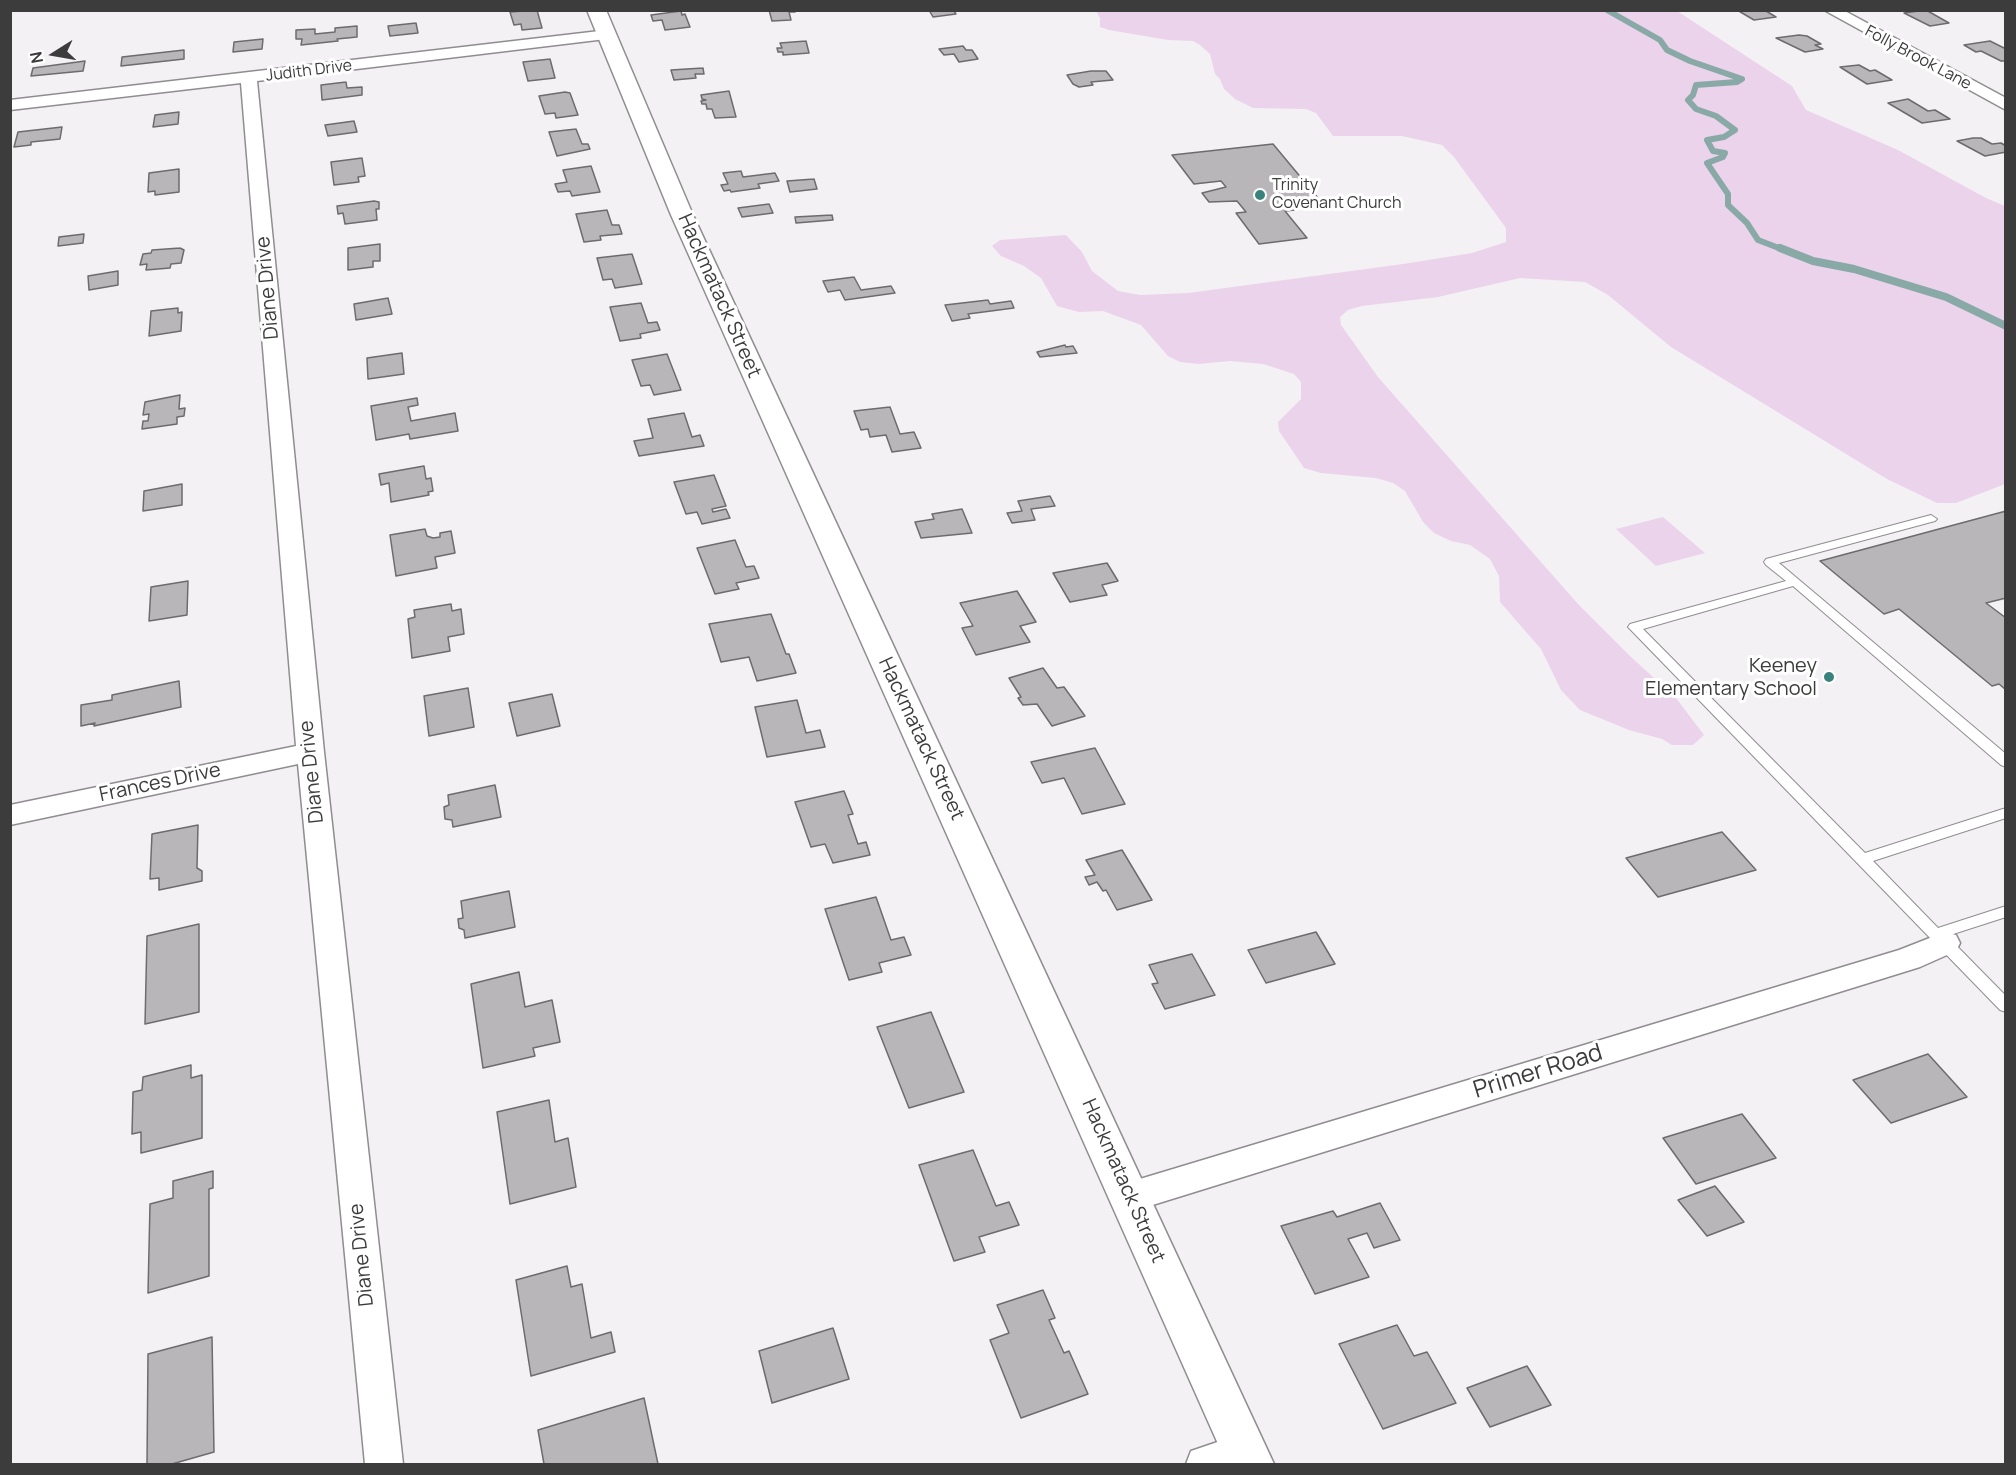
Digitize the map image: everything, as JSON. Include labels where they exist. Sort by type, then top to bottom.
[{"type":"street","name":"Folly Brook Lane","points":[[1831,10],[2006,105]]},
{"type":"street","name":"Judith Drive","points":[[10,105],[249,78],[602,23]]},
{"type":"street","name":"Hackmatack Street","points":[[602,23],[682,215],[1248,1458]]},
{"type":"street","name":"Diane Drive","points":[[249,78],[310,752],[384,1464]]},
{"type":"street","name":"Frances Drive","points":[[10,815],[310,752]]},
{"type":"street","name":"Primer Road","points":[[1130,1197],[1909,959],[1940,938]]},
{"type":"street","points":[[1205,1464],[1248,1458]]},
{"type":"lane","points":[[1932,519],[1770,562],[2006,762]]},
{"type":"lane","points":[[1795,582],[1634,627],[2006,1006]]},
{"type":"lane","points":[[1863,859],[2006,813]]},
{"type":"lane","points":[[1940,938],[2006,911]]},
{"type":"shaded area","points":[[1096,11],[1677,11],[1792,86],[1806,110],[1898,150],[2005,206],[2005,484],[1956,503],[1937,503],[1887,479],[1671,347],[1608,295],[1585,282],[1520,278],[1438,297],[1362,306],[1348,310],[1340,317],[1341,325],[1378,377],[1578,604],[1676,698],[1704,735],[1693,745],[1672,745],[1662,739],[1629,730],[1580,710],[1561,690],[1541,649],[1500,602],[1499,576],[1490,559],[1470,545],[1451,541],[1434,533],[1423,522],[1405,491],[1393,483],[1376,478],[1321,473],[1304,468],[1279,431],[1278,422],[1301,399],[1301,382],[1294,374],[1263,364],[1230,361],[1198,364],[1180,362],[1168,356],[1141,325],[1103,311],[1079,312],[1057,306],[1041,278],[1024,266],[1001,256],[992,246],[1000,240],[1066,235],[1082,252],[1092,271],[1118,291],[1140,295],[1188,293],[1403,264],[1472,253],[1506,242],[1506,228],[1454,157],[1442,145],[1402,136],[1333,136],[1316,113],[1306,109],[1253,108],[1235,99],[1224,89],[1215,74],[1210,54],[1200,45],[1193,41],[1168,40],[1109,30],[1100,27],[1100,18]]},
{"type":"shaded area","points":[[1663,517],[1705,553],[1656,566],[1616,529]]},
{"type":"building","points":[[537,10],[542,28],[522,30],[521,24],[514,25],[510,12]]},
{"type":"building","points":[[769,10],[794,10],[795,12],[789,12],[791,20],[772,21]]},
{"type":"building","points":[[929,10],[960,11],[954,11],[956,14],[933,17]]},
{"type":"building","points":[[1737,10],[1769,10],[1766,11],[1776,17],[1754,20]]},
{"type":"building","points":[[1926,10],[1949,23],[1930,26],[1904,13]]},
{"type":"building","points":[[681,11],[682,15],[685,14],[690,27],[665,30],[662,20],[653,21],[651,15]]},
{"type":"building","points":[[416,23],[418,33],[390,36],[388,26]]},
{"type":"building","points":[[357,26],[357,37],[301,45],[302,39],[296,39],[296,30],[315,29],[315,34],[335,32],[335,28]]},
{"type":"building","points":[[1807,36],[1821,44],[1815,45],[1823,49],[1805,52],[1776,38]]},
{"type":"building","points":[[263,39],[262,49],[233,52],[234,42]]},
{"type":"building","points":[[806,41],[809,53],[783,55],[783,52],[778,52],[777,48],[782,48],[780,43]]},
{"type":"building","points":[[1990,41],[2006,49],[2006,61],[2001,61],[1981,51],[1976,52],[1964,45]]},
{"type":"building","points":[[963,46],[966,50],[972,50],[978,59],[959,62],[954,54],[944,55],[939,49]]},
{"type":"building","points":[[184,50],[184,59],[121,66],[122,57]]},
{"type":"building","points":[[550,59],[555,78],[528,81],[523,62]]},
{"type":"building","points":[[85,61],[83,71],[31,76],[33,68]]},
{"type":"building","points":[[1859,65],[1870,71],[1875,70],[1892,80],[1867,84],[1840,67]]},
{"type":"building","points":[[703,68],[704,74],[695,74],[696,78],[674,80],[671,70]]},
{"type":"building","points":[[1106,71],[1113,80],[1091,82],[1093,85],[1079,87],[1073,84],[1067,75]]},
{"type":"building","points":[[346,82],[347,88],[362,87],[362,95],[322,100],[321,85]]},
{"type":"building","points":[[729,91],[736,117],[715,118],[712,109],[707,109],[706,104],[702,104],[701,101],[706,100],[702,99],[701,95]]},
{"type":"building","points":[[570,93],[578,115],[556,118],[555,113],[545,114],[539,96]]},
{"type":"building","points":[[1908,99],[1928,111],[1935,110],[1950,119],[1922,123],[1888,103]]},
{"type":"building","points":[[179,112],[178,124],[153,127],[155,115]]},
{"type":"building","points":[[354,121],[357,132],[328,136],[325,125]]},
{"type":"building","points":[[62,127],[60,139],[31,142],[31,145],[14,147],[18,132]]},
{"type":"building","points":[[576,129],[582,144],[588,144],[590,149],[557,156],[549,132]]},
{"type":"building","points":[[1981,138],[1992,144],[2001,143],[2006,146],[2006,152],[1985,156],[1957,141]]},
{"type":"building","name":"Trinity Covenant Church","points":[[1273,144],[1318,198],[1309,199],[1313,204],[1292,206],[1295,210],[1285,211],[1307,238],[1259,244],[1236,213],[1246,212],[1237,201],[1209,202],[1202,193],[1226,187],[1221,181],[1194,184],[1172,155]]},
{"type":"building","points":[[362,158],[365,176],[358,177],[359,182],[334,185],[331,162]]},
{"type":"building","points":[[591,166],[600,192],[572,196],[570,191],[558,192],[555,184],[567,182],[563,170]]},
{"type":"building","points":[[179,169],[179,192],[155,195],[155,191],[148,192],[149,173]]},
{"type":"building","points":[[741,171],[743,177],[775,173],[779,181],[758,184],[760,188],[724,191],[721,185],[728,184],[723,173]]},
{"type":"building","points":[[814,179],[817,189],[790,192],[787,181]]},
{"type":"building","points":[[379,202],[379,209],[376,209],[377,220],[345,224],[343,213],[338,214],[337,206]]},
{"type":"building","points":[[769,204],[773,213],[742,217],[738,208]]},
{"type":"building","points":[[607,210],[612,225],[619,225],[622,234],[600,236],[601,240],[584,242],[576,214]]},
{"type":"building","points":[[832,215],[833,220],[796,223],[795,217]]},
{"type":"building","points":[[84,234],[83,243],[58,246],[59,237]]},
{"type":"building","points":[[380,244],[380,261],[373,261],[373,267],[348,270],[348,248]]},
{"type":"building","points":[[180,248],[184,250],[181,263],[171,264],[170,268],[146,270],[147,264],[140,265],[143,254],[151,253],[152,250]]},
{"type":"building","points":[[632,254],[642,284],[615,288],[612,279],[603,280],[597,258]]},
{"type":"building","points":[[118,271],[118,285],[89,290],[88,276]]},
{"type":"building","points":[[854,277],[861,290],[891,286],[895,293],[845,300],[840,290],[828,292],[823,281]]},
{"type":"building","points":[[388,298],[392,314],[356,320],[354,304]]},
{"type":"building","points":[[988,300],[990,304],[1011,301],[1014,308],[968,314],[970,318],[952,321],[945,305]]},
{"type":"building","points":[[641,303],[648,323],[657,322],[660,330],[640,334],[641,338],[620,341],[610,307]]},
{"type":"building","points":[[178,308],[178,313],[182,312],[181,331],[149,336],[151,311]]},
{"type":"building","points":[[1065,345],[1066,347],[1073,346],[1077,353],[1040,357],[1037,352]]},
{"type":"building","points":[[402,353],[404,374],[368,379],[367,358]]},
{"type":"building","points":[[667,354],[681,390],[654,395],[650,385],[641,386],[632,360]]},
{"type":"building","points":[[180,395],[179,409],[185,408],[184,416],[177,417],[177,424],[142,429],[143,421],[148,421],[149,414],[143,415],[145,402]]},
{"type":"building","points":[[417,398],[418,405],[408,407],[411,421],[455,413],[458,431],[410,439],[409,434],[376,440],[371,406]]},
{"type":"building","points":[[890,407],[900,434],[914,432],[921,448],[892,452],[886,435],[870,437],[868,429],[861,430],[854,411]]},
{"type":"building","points":[[684,413],[692,437],[700,435],[704,446],[639,456],[634,441],[653,438],[648,419]]},
{"type":"building","points":[[424,466],[426,479],[431,478],[433,491],[428,492],[429,495],[391,502],[389,483],[381,485],[379,474]]},
{"type":"building","points":[[714,475],[726,506],[712,509],[713,512],[726,509],[730,518],[702,524],[697,512],[686,514],[674,482]]},
{"type":"building","points":[[182,484],[182,505],[143,511],[144,491]]},
{"type":"building","points":[[1050,496],[1055,506],[1031,509],[1035,520],[1012,523],[1007,513],[1022,511],[1018,501]]},
{"type":"building","points":[[962,509],[972,533],[921,538],[915,522],[934,519],[932,514]]},
{"type":"building","points":[[2006,511],[2006,598],[1986,603],[2006,618],[2006,690],[1999,684],[1992,686],[1899,609],[1884,614],[1820,561]]},
{"type":"building","points":[[425,529],[427,536],[433,538],[440,537],[440,533],[451,531],[455,553],[435,557],[437,568],[396,576],[390,535]]},
{"type":"building","points":[[735,540],[746,567],[754,566],[759,578],[736,583],[739,589],[715,594],[697,548]]},
{"type":"building","points":[[1107,563],[1118,581],[1102,585],[1107,595],[1070,602],[1053,573]]},
{"type":"building","points":[[188,581],[187,615],[149,621],[151,587]]},
{"type":"building","points":[[1017,591],[1036,622],[1020,626],[1030,642],[976,655],[962,628],[973,626],[960,603]]},
{"type":"building","points":[[451,604],[452,611],[461,609],[464,634],[448,637],[450,651],[412,658],[408,619],[415,617],[414,610]]},
{"type":"building","points":[[771,614],[796,673],[757,681],[749,657],[721,662],[709,624]]},
{"type":"building","points":[[1043,668],[1057,688],[1064,687],[1085,716],[1052,726],[1037,704],[1023,705],[1018,698],[1021,697],[1009,678]]},
{"type":"building","points":[[179,681],[181,707],[94,726],[95,723],[81,726],[81,705],[112,700],[112,695]]},
{"type":"building","points":[[468,688],[474,727],[429,736],[424,696]]},
{"type":"building","points":[[552,694],[560,726],[517,736],[509,703]]},
{"type":"building","points":[[797,700],[806,733],[820,730],[825,747],[767,757],[755,707]]},
{"type":"building","points":[[1095,748],[1125,804],[1082,814],[1064,778],[1042,783],[1031,762]]},
{"type":"building","points":[[495,785],[501,817],[453,827],[452,820],[445,819],[444,807],[449,805],[448,795]]},
{"type":"building","points":[[844,791],[853,814],[848,815],[858,844],[866,842],[870,855],[833,863],[825,844],[811,847],[795,802]]},
{"type":"building","points":[[198,825],[197,868],[202,871],[202,881],[159,890],[159,878],[150,879],[152,834]]},
{"type":"building","points":[[1722,832],[1756,870],[1658,897],[1626,858]]},
{"type":"building","points":[[1122,850],[1152,900],[1117,910],[1106,890],[1103,891],[1097,882],[1089,885],[1085,877],[1095,875],[1086,860]]},
{"type":"building","points":[[509,891],[515,927],[465,938],[464,930],[459,928],[458,919],[463,918],[461,901]]},
{"type":"building","points":[[876,897],[891,940],[904,937],[911,955],[879,963],[882,972],[849,980],[825,909]]},
{"type":"building","points":[[199,924],[199,1012],[145,1024],[147,936]]},
{"type":"building","points":[[1316,932],[1335,964],[1266,983],[1248,950]]},
{"type":"building","points":[[1192,954],[1215,995],[1165,1009],[1152,984],[1158,983],[1149,965]]},
{"type":"building","points":[[519,972],[525,1007],[552,1000],[560,1042],[533,1048],[535,1056],[483,1068],[471,984]]},
{"type":"building","points":[[931,1012],[964,1092],[909,1108],[877,1027]]},
{"type":"building","points":[[1928,1054],[1967,1097],[1891,1123],[1853,1080]]},
{"type":"building","points":[[191,1065],[191,1078],[202,1075],[202,1138],[141,1153],[141,1132],[132,1134],[133,1092],[142,1090],[143,1077]]},
{"type":"building","points":[[549,1100],[555,1142],[568,1138],[576,1187],[510,1204],[497,1112]]},
{"type":"building","points":[[1742,1114],[1776,1158],[1696,1184],[1663,1138]]},
{"type":"building","points":[[973,1150],[996,1206],[1009,1202],[1019,1225],[979,1237],[985,1252],[954,1261],[919,1165]]},
{"type":"building","points":[[213,1171],[213,1188],[209,1189],[209,1276],[148,1293],[150,1204],[173,1198],[173,1181]]},
{"type":"building","points":[[1715,1186],[1744,1222],[1707,1236],[1678,1200]]},
{"type":"building","points":[[1380,1203],[1400,1240],[1374,1248],[1367,1233],[1348,1239],[1369,1277],[1315,1294],[1281,1226],[1333,1211],[1337,1217]]},
{"type":"building","points":[[567,1266],[571,1287],[582,1284],[591,1338],[611,1332],[615,1352],[531,1376],[516,1280]]},
{"type":"building","points":[[1043,1290],[1055,1318],[1049,1320],[1064,1353],[1069,1351],[1088,1394],[1021,1418],[990,1340],[1009,1333],[997,1305]]},
{"type":"building","points":[[1397,1325],[1414,1356],[1427,1352],[1456,1403],[1383,1429],[1339,1344]]},
{"type":"building","points":[[833,1328],[849,1379],[772,1403],[759,1351]]},
{"type":"building","points":[[212,1337],[214,1452],[172,1464],[147,1464],[148,1354]]},
{"type":"building","points":[[1527,1366],[1551,1405],[1490,1427],[1467,1388]]},
{"type":"building","points":[[644,1398],[658,1464],[544,1464],[538,1430]]},
{"type":"waterway","points":[[1607,10],[1660,40],[1667,50],[1690,61],[1742,79],[1737,82],[1696,85],[1693,95],[1688,100],[1696,109],[1716,116],[1735,130],[1724,137],[1707,140],[1713,151],[1725,153],[1723,157],[1707,163],[1728,194],[1728,205],[1747,223],[1758,240],[1784,250]]},
{"type":"waterway","points":[[1780,248],[1813,261],[1854,269],[1946,297],[2006,326]]},
{"type":"place","name":"Trinity Covenant Church","points":[[1260,195]]},
{"type":"place","name":"Keeney Elementary School","points":[[1829,677]]}]
